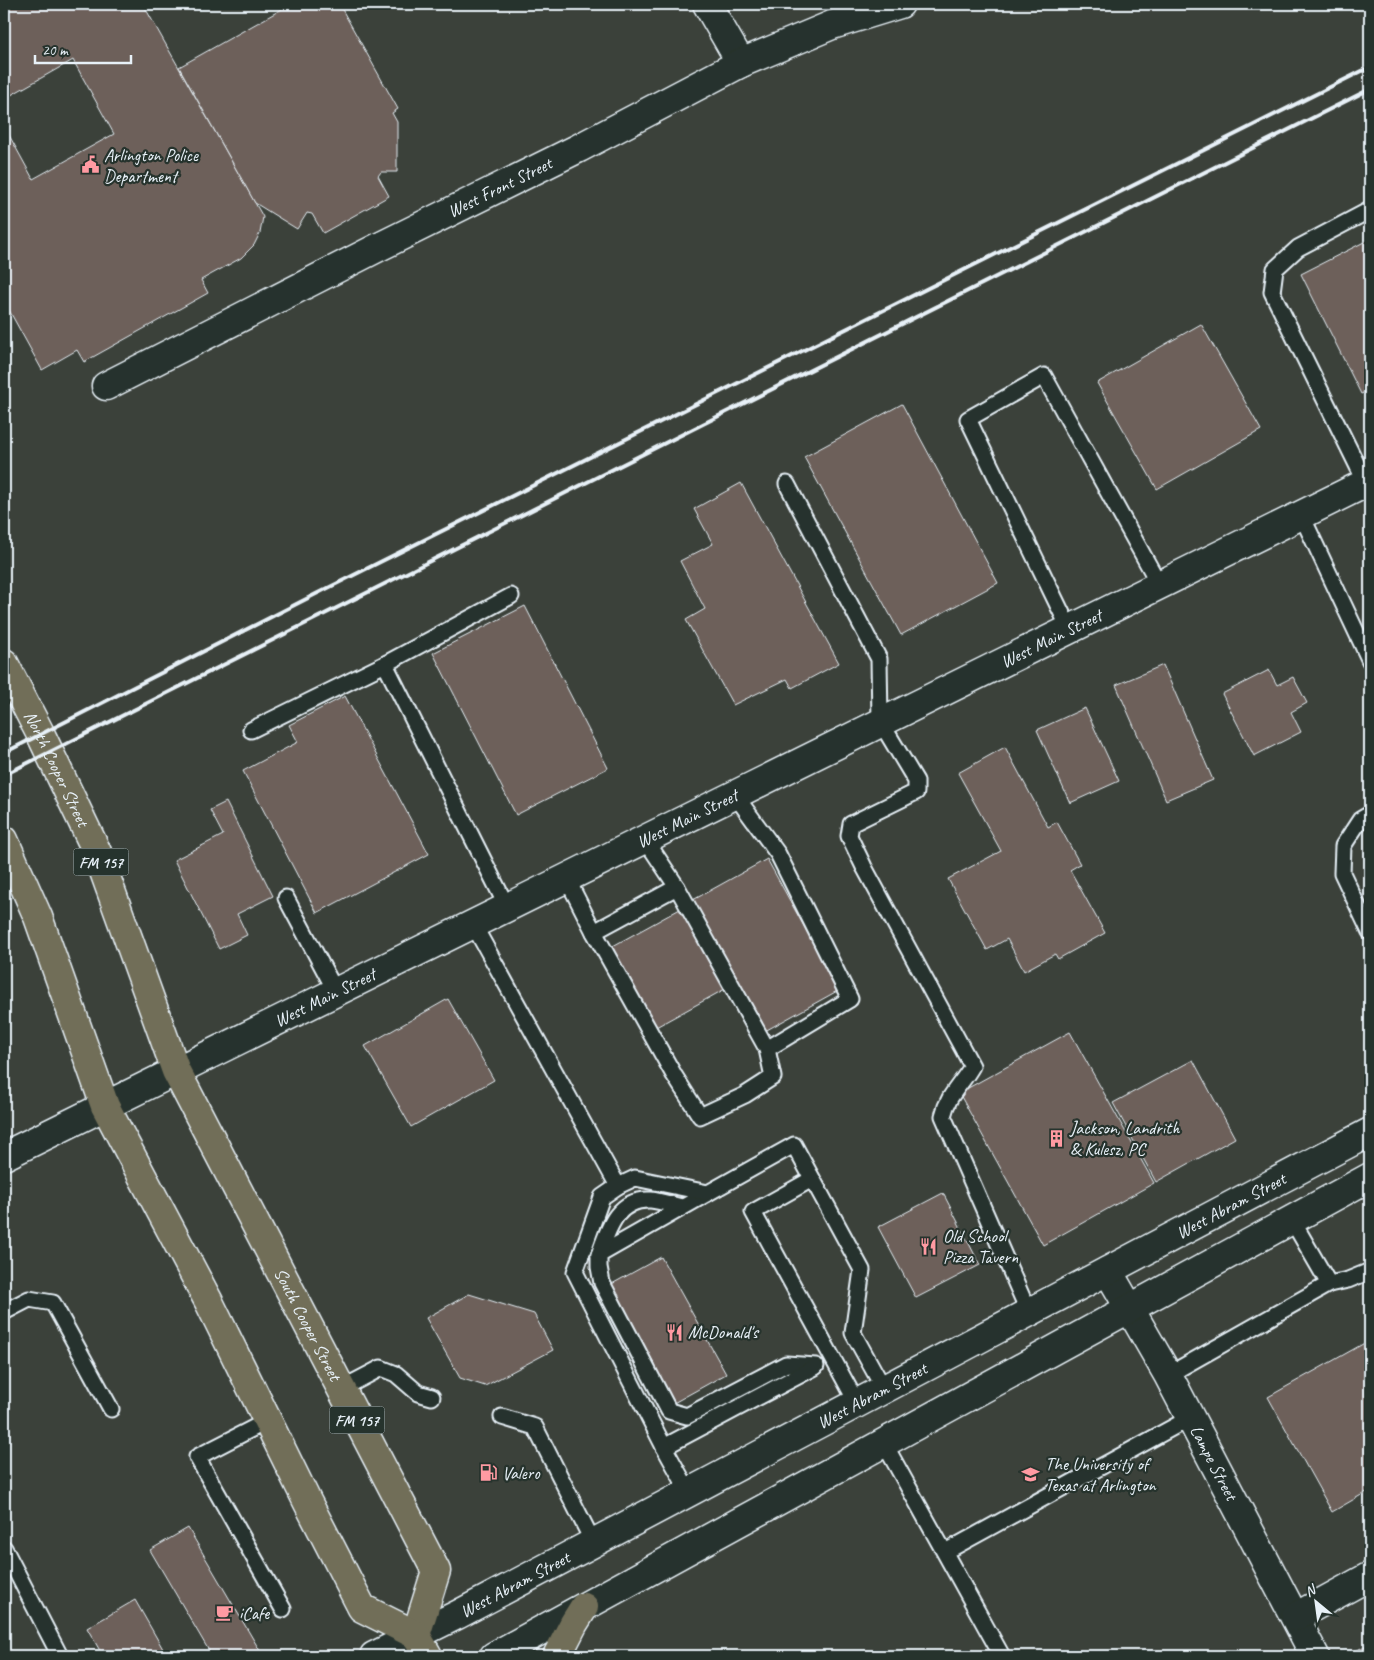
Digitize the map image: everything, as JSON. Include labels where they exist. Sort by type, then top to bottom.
[{"type":"main road","name":"North Cooper Street","points":[[4,663],[46,743],[97,852],[176,1071]]},
{"type":"main road","points":[[4,840],[38,918],[105,1106],[208,1302],[362,1608],[422,1646]]},
{"type":"main road","name":"South Cooper Street","points":[[176,1071],[436,1571],[422,1646]]},
{"type":"main road","points":[[557,1656],[584,1607]]},
{"type":"street","points":[[707,4],[741,63]]},
{"type":"street","name":"West Front Street","points":[[106,386],[579,148],[741,63],[832,25],[900,4]]},
{"type":"street","name":"West Main Street","points":[[4,1156],[1069,628],[1368,482]]},
{"type":"street","name":"West Abram Street","points":[[374,1656],[422,1646],[593,1542],[1370,1132]]},
{"type":"street","points":[[494,1656],[1370,1177]]},
{"type":"street","name":"Lampe Street","points":[[1108,1271],[1168,1375],[1315,1656]]},
{"type":"street","points":[[1295,1617],[1370,1576]]},
{"type":"lane","points":[[1368,482],[1272,292],[1275,269],[1298,248],[1370,210]]},
{"type":"lane","points":[[1069,628],[968,419],[1044,376],[1159,584]]},
{"type":"lane","points":[[787,484],[879,659],[880,722],[916,781],[916,792],[852,824],[849,836],[972,1066],[946,1105],[943,1116],[1029,1313]]},
{"type":"lane","points":[[1301,514],[1370,662]]},
{"type":"lane","points":[[251,730],[385,664],[511,596]]},
{"type":"lane","points":[[385,664],[507,907]]},
{"type":"lane","points":[[735,795],[778,854],[850,998],[768,1049]]},
{"type":"lane","points":[[1370,814],[1360,820],[1343,846],[1342,874],[1370,932]]},
{"type":"lane","points":[[566,877],[594,932],[674,1075],[700,1116],[745,1095],[773,1077],[768,1049],[677,887],[645,839]]},
{"type":"lane","points":[[594,932],[677,887]]},
{"type":"lane","points":[[286,898],[336,992]]},
{"type":"lane","points":[[473,924],[618,1186]]},
{"type":"lane","points":[[599,1255],[794,1145],[862,1270],[853,1333],[884,1389]]},
{"type":"lane","points":[[689,1492],[575,1272],[602,1197],[618,1186],[635,1178],[708,1193]]},
{"type":"lane","points":[[812,1179],[753,1212],[857,1403]]},
{"type":"lane","points":[[682,1207],[652,1200],[638,1201],[620,1212],[614,1219],[609,1226],[599,1255],[602,1283],[669,1411],[686,1416],[786,1364],[816,1366]]},
{"type":"lane","points":[[1292,1220],[1329,1284]]},
{"type":"lane","points":[[1168,1375],[1329,1284],[1348,1280],[1370,1271]]},
{"type":"lane","points":[[4,1312],[29,1299],[53,1303],[111,1409]]},
{"type":"lane","points":[[664,1447],[833,1357]]},
{"type":"lane","points":[[341,1389],[380,1368],[396,1374],[418,1393],[432,1397]]},
{"type":"lane","points":[[502,1417],[535,1427],[593,1542]]},
{"type":"lane","points":[[945,1552],[1190,1418]]},
{"type":"lane","points":[[267,1421],[197,1457],[282,1608]]},
{"type":"lane","points":[[884,1443],[1002,1656]]},
{"type":"lane","points":[[4,1548],[60,1656]]},
{"type":"building","points":[[4,4],[143,4],[263,217],[260,233],[254,245],[241,258],[201,280],[208,293],[84,362],[77,350],[42,370],[4,301],[4,126],[33,179],[114,134],[73,60],[4,99]]},
{"type":"building","points":[[291,4],[339,4],[398,109],[392,113],[397,122],[397,172],[381,172],[378,176],[389,196],[323,233],[312,214],[307,213],[297,229],[255,203],[179,67]]},
{"type":"building","points":[[1370,239],[1370,390],[1361,394],[1301,274]]},
{"type":"building","points":[[1201,324],[1261,430],[1157,489],[1097,383]]},
{"type":"building","points":[[902,404],[998,583],[901,635],[804,457]]},
{"type":"building","points":[[741,483],[839,663],[792,688],[787,679],[733,705],[686,620],[705,609],[680,561],[713,544],[694,509]]},
{"type":"building","points":[[525,606],[608,768],[516,815],[433,653]]},
{"type":"building","points":[[1163,665],[1213,780],[1166,800],[1116,685]]},
{"type":"building","points":[[1269,670],[1277,685],[1293,677],[1307,703],[1291,712],[1301,732],[1254,756],[1222,694]]},
{"type":"building","points":[[345,696],[429,854],[317,913],[243,771],[298,742],[289,725]]},
{"type":"building","points":[[1085,708],[1119,781],[1070,803],[1037,730]]},
{"type":"building","points":[[1005,747],[1048,827],[1057,822],[1080,864],[1070,870],[1105,933],[1058,959],[1055,954],[1024,971],[1007,939],[987,950],[948,879],[1001,851],[958,773]]},
{"type":"building","points":[[226,802],[273,896],[237,914],[247,935],[219,949],[174,860],[223,835],[210,810]]},
{"type":"building","points":[[767,859],[839,990],[765,1031],[693,900]]},
{"type":"building","points":[[680,909],[725,989],[656,1027],[611,947]]},
{"type":"building","points":[[448,999],[494,1080],[411,1127],[365,1046]]},
{"type":"building","name":"Jackson, Landrith & Kulesz, PC","points":[[1070,1032],[1154,1183],[1043,1245],[959,1093]]},
{"type":"building","points":[[1193,1060],[1235,1138],[1156,1182],[1113,1103]]},
{"type":"building","name":"Old School Pizza Tavern","points":[[943,1193],[980,1265],[916,1298],[878,1227]]},
{"type":"building","points":[[661,1257],[726,1374],[670,1405],[649,1369],[655,1365],[610,1285]]},
{"type":"building","points":[[469,1294],[534,1314],[553,1350],[485,1386],[460,1378],[426,1318]]},
{"type":"building","points":[[1370,1340],[1370,1490],[1332,1512],[1268,1397]]},
{"type":"building","points":[[188,1528],[263,1656],[212,1656],[150,1550]]},
{"type":"building","points":[[135,1600],[167,1656],[103,1656],[87,1628]]},
{"type":"building","points":[[1370,1643],[1370,1656],[1356,1656],[1354,1652]]},
{"type":"railway","points":[[4,753],[316,594],[1370,67]]},
{"type":"railway","points":[[4,775],[1370,89]]},
{"type":"place","name":"Arlington Police Department","points":[[90,165]]},
{"type":"place","name":"Jackson, Landrith & Kulesz, PC","points":[[1056,1138]]},
{"type":"place","name":"Old School Pizza Tavern","points":[[929,1246]]},
{"type":"place","name":"McDonald's","points":[[674,1332]]},
{"type":"place","name":"Valero","points":[[488,1473]]},
{"type":"place","name":"The University of Texas at Arlington","points":[[1031,1474]]},
{"type":"place","name":"iCafe","points":[[225,1613]]}]
